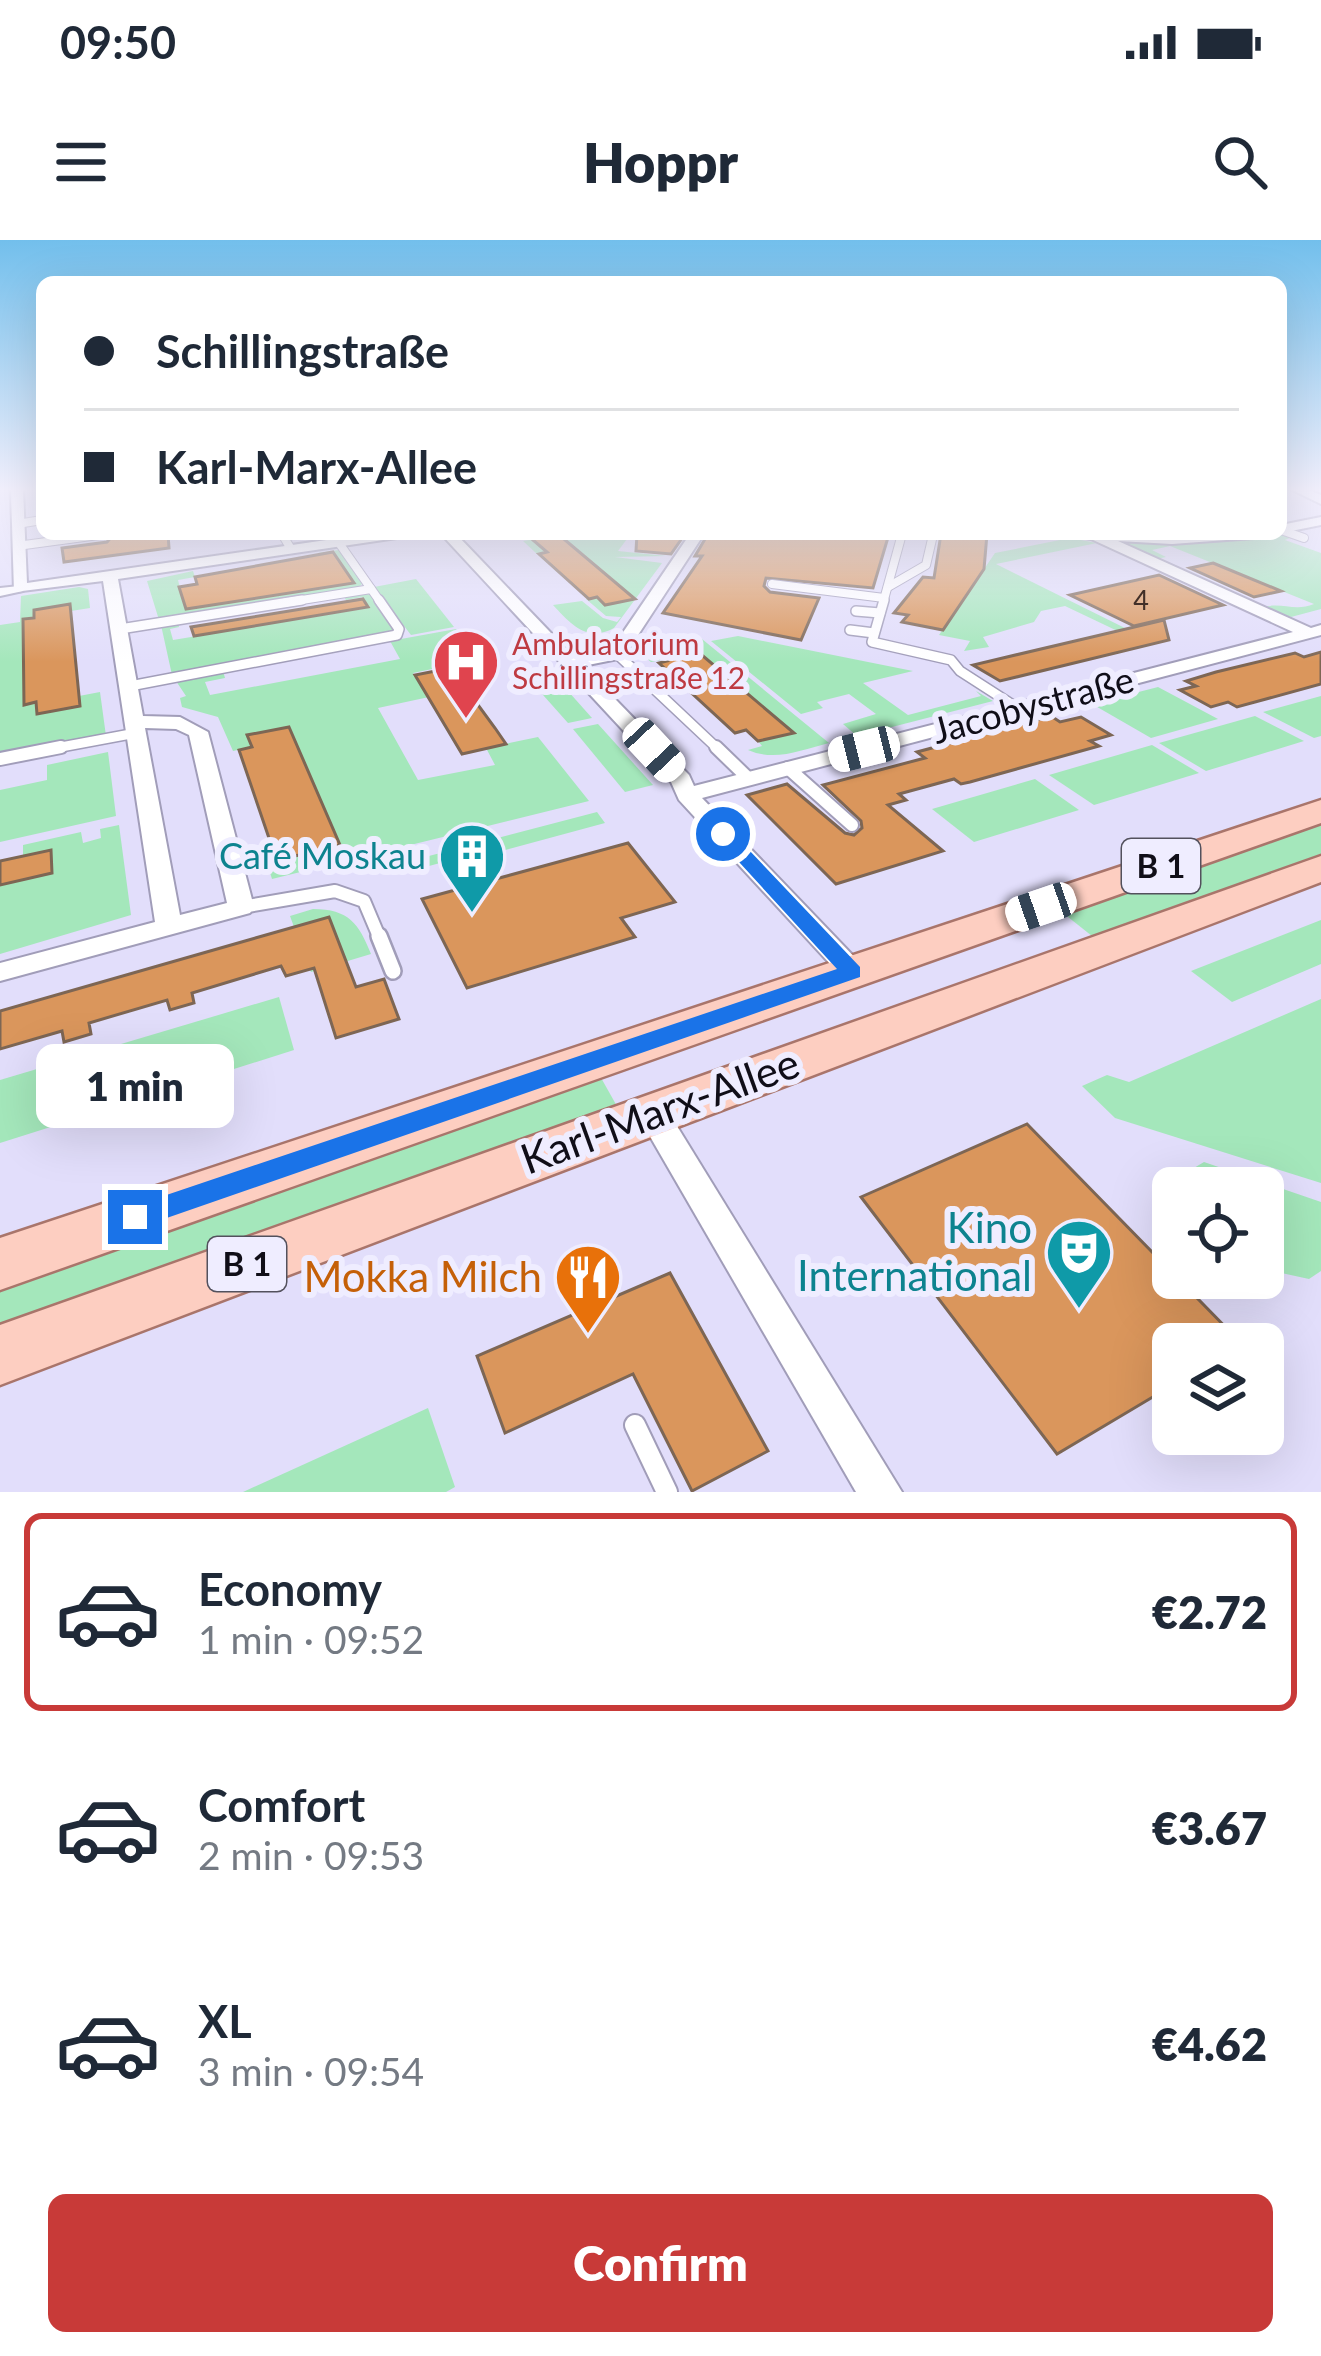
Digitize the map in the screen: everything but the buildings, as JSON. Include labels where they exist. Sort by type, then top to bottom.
[{"type":"main road","name":"Karl-Marx-Allee","points":[[0,1264],[1321,811]]},
{"type":"main road","name":"Karl-Marx-Allee","points":[[0,1355],[1321,868]]},
{"type":"street","points":[[0,592],[320,545]]},
{"type":"street","points":[[459,545],[681,780],[687,795],[853,972]]},
{"type":"street","points":[[571,662],[617,654],[672,561],[686,545]]},
{"type":"street","name":"Jacobystraße","points":[[1117,545],[1315,632]]},
{"type":"street","points":[[17,546],[19,589]]},
{"type":"street","points":[[110,576],[169,927]]},
{"type":"street","name":"Jacobystraße","points":[[687,795],[1315,632]]},
{"type":"street","points":[[0,972],[241,907],[198,732],[180,724],[136,728]]},
{"type":"street","points":[[653,1114],[880,1492]]},
{"type":"lane","points":[[17,546],[21,545]]},
{"type":"lane","points":[[289,545],[291,549]]},
{"type":"lane","points":[[130,686],[393,637],[399,629],[341,545]]},
{"type":"lane","points":[[899,545],[872,642],[951,660],[1019,709]]},
{"type":"lane","points":[[772,584],[886,593],[926,565],[931,545]]},
{"type":"lane","points":[[120,629],[371,589]]},
{"type":"lane","points":[[856,611],[880,613]]},
{"type":"lane","points":[[850,630],[874,633]]},
{"type":"lane","points":[[617,654],[749,778]]},
{"type":"lane","points":[[0,759],[136,728]]},
{"type":"lane","points":[[788,768],[851,825]]},
{"type":"lane","points":[[241,907],[335,891],[364,902],[393,970]]},
{"type":"lane","points":[[635,1425],[667,1492]]},
{"type":"green space","points":[[528,545],[622,545],[618,551],[666,556],[615,557],[662,563],[614,628],[596,633],[573,625],[553,605],[582,601],[603,618],[617,622],[621,617],[606,616],[586,599],[597,597],[605,605],[634,598],[542,546],[547,552],[537,554]]},
{"type":"green space","points":[[1033,545],[1085,545],[996,564],[1135,633],[1126,635],[1065,606],[1041,611],[1034,622],[983,637],[989,647],[964,651],[970,641],[939,635],[995,553]]},
{"type":"green space","points":[[1124,545],[1300,545],[1321,553],[1321,609],[1291,617],[1264,607],[1314,604],[1170,546],[1152,550],[1166,557],[1156,559]]},
{"type":"green space","points":[[339,550],[362,584],[359,587],[159,620],[147,581],[193,571],[195,577],[178,580],[180,588],[340,564],[336,555],[321,557],[318,553]]},
{"type":"green space","points":[[416,579],[454,627],[411,635],[374,587]]},
{"type":"green space","points":[[88,589],[90,608],[71,611],[70,604],[35,610],[34,618],[23,620],[24,704],[36,702],[38,714],[79,706],[79,696],[100,692],[106,736],[0,757],[0,625],[20,622],[21,596]]},
{"type":"green space","points":[[343,595],[371,595],[395,628],[392,633],[172,675],[161,625],[178,622],[179,627],[170,629],[173,640],[367,608],[362,597],[346,600]]},
{"type":"green space","points":[[456,629],[480,659],[413,673],[429,697],[378,708],[418,780],[495,765],[486,748],[538,737],[589,801],[272,879],[262,847],[285,841],[291,857],[339,845],[290,727],[248,735],[252,747],[233,751],[218,717],[182,707],[180,698],[186,696],[176,681],[223,671],[225,678],[205,682],[210,695],[400,659],[390,641]]},
{"type":"green space","points":[[648,633],[702,639],[829,743],[778,755],[748,750],[762,746],[758,741],[793,732],[690,645],[659,652],[666,659],[651,662],[637,650]]},
{"type":"green space","points":[[738,636],[913,671],[863,683],[908,715],[981,696],[976,691],[993,701],[857,736],[843,724],[876,714],[849,694],[817,702],[823,708],[801,714],[711,641]]},
{"type":"green space","points":[[551,672],[592,718],[568,723],[527,677]]},
{"type":"green space","points":[[1158,687],[1218,719],[1151,738],[1092,704]]},
{"type":"green space","points":[[1321,696],[1321,736],[1314,738],[1263,712]]},
{"type":"green space","points":[[1255,716],[1304,741],[1206,771],[1159,743]]},
{"type":"green space","points":[[598,724],[653,785],[625,792],[573,729]]},
{"type":"green space","points":[[1152,745],[1199,773],[1094,805],[1049,775]]},
{"type":"green space","points":[[108,752],[116,816],[0,842],[0,790],[47,780],[47,765]]},
{"type":"green space","points":[[1035,779],[1079,810],[974,842],[932,809]]},
{"type":"green space","points":[[597,812],[605,823],[476,858],[473,854],[429,866],[425,857]]},
{"type":"green space","points":[[1321,823],[1321,854],[1092,936],[1063,913]]},
{"type":"green space","points":[[119,825],[131,915],[0,954],[0,885],[52,873],[23,856],[23,845],[81,832],[83,843],[101,838],[100,829]]},
{"type":"green space","points":[[313,909],[351,920],[371,954],[311,972],[305,959],[341,947],[329,917],[294,927],[290,916]]},
{"type":"green space","points":[[1321,920],[1321,964],[1232,1002],[1191,971]]},
{"type":"green space","points":[[279,997],[294,1050],[0,1143],[0,1080]]},
{"type":"green space","points":[[1321,999],[1321,1183],[1284,1171],[1284,1167],[1270,1167],[1115,1118],[1082,1086],[1107,1075],[1129,1082]]},
{"type":"green space","points":[[600,1076],[618,1108],[0,1333],[0,1284]]},
{"type":"green space","points":[[1284,1189],[1321,1202],[1321,1271],[1309,1279],[1284,1274]]},
{"type":"green space","points":[[428,1408],[455,1487],[446,1492],[243,1492]]},
{"type":"place","name":"Ambulatorium Schillingstraße 12","points":[[466,721]]},
{"type":"place","name":"Café Moskau","points":[[472,915]]},
{"type":"place","name":"Kino International","points":[[1079,1311]]},
{"type":"place","name":"Mokka Milch","points":[[588,1336]]},
{"type":"route","points":[[135,1217],[853,972],[723,834]]}]
